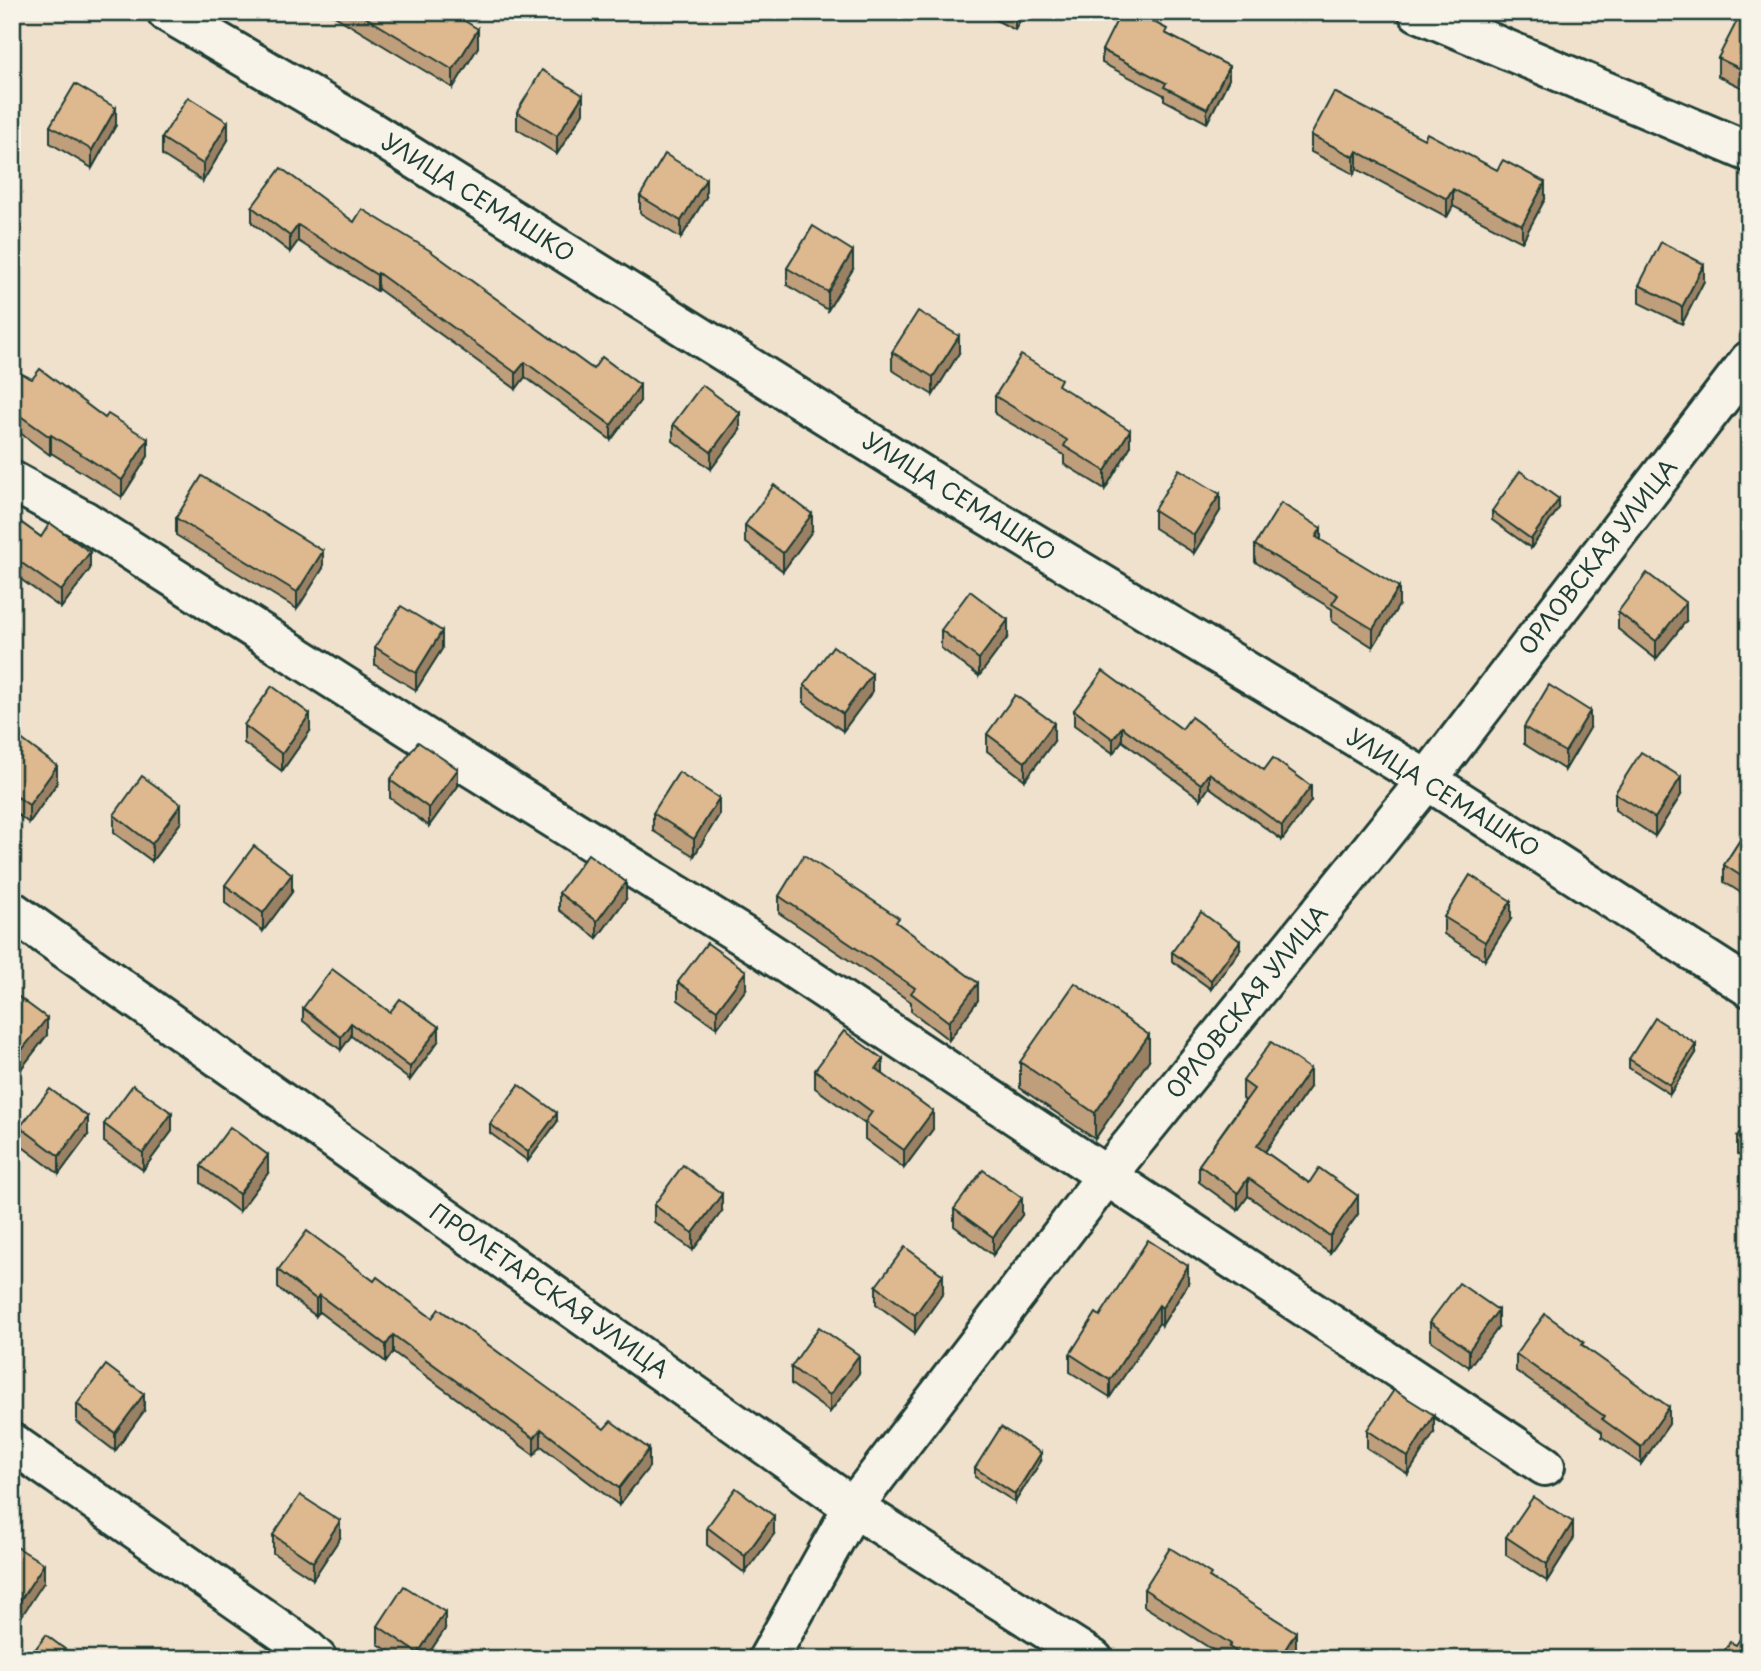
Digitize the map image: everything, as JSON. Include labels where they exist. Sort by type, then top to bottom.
[{"type":"street","name":"УЛИЦА СЕМАШКО","points":[[167,12],[372,132],[942,488],[1427,780],[1749,987]]},
{"type":"street","points":[[1418,12],[1749,152]]},
{"type":"street","name":"ОРЛОВСКАЯ УЛИЦА","points":[[768,1659],[853,1507],[1107,1175],[1427,780],[1749,361]]},
{"type":"street","points":[[12,481],[85,521],[758,945],[1545,1466]]},
{"type":"street","name":"ПРОЛЕТАРСКАЯ УЛИЦА","points":[[12,911],[853,1507],[1093,1659]]},
{"type":"street","points":[[12,1443],[303,1646],[317,1659]]},
{"type":"building","points":[[357,12],[450,12],[478,29],[453,70]]},
{"type":"building","points":[[1121,12],[1135,12],[1167,29],[1165,33],[1229,66],[1207,109],[1164,87],[1166,83],[1102,50]]},
{"type":"building","points":[[1740,15],[1749,19],[1749,73],[1718,58]]},
{"type":"building","points":[[542,70],[583,95],[557,136],[517,112]]},
{"type":"building","points":[[75,84],[116,108],[92,150],[50,126]]},
{"type":"building","points":[[1334,92],[1424,139],[1427,133],[1497,170],[1503,160],[1545,182],[1522,225],[1453,189],[1447,199],[1357,151],[1354,157],[1311,135]]},
{"type":"building","points":[[188,97],[228,122],[203,164],[162,138]]},
{"type":"building","points":[[665,154],[706,179],[681,221],[640,196]]},
{"type":"building","points":[[281,168],[354,222],[362,209],[429,250],[593,369],[602,357],[640,385],[611,425],[525,362],[516,373],[378,273],[377,275],[298,225],[290,236],[252,207]]},
{"type":"building","points":[[813,226],[853,251],[828,292],[787,268]]},
{"type":"building","points":[[1661,242],[1704,264],[1682,307],[1639,285]]},
{"type":"building","points":[[918,311],[959,336],[933,377],[892,352]]},
{"type":"building","points":[[1021,355],[1061,379],[1058,385],[1130,430],[1105,471],[1064,446],[1067,440],[995,396]]},
{"type":"building","points":[[12,369],[32,379],[40,369],[105,418],[108,414],[148,439],[122,480],[51,435],[50,437],[12,410]]},
{"type":"building","points":[[702,385],[740,413],[711,452],[673,424]]},
{"type":"building","points":[[1179,469],[1220,494],[1194,535],[1154,510]]},
{"type":"building","points":[[1520,471],[1559,499],[1531,539],[1492,511]]},
{"type":"building","points":[[202,476],[323,551],[297,592],[176,518]]},
{"type":"building","points":[[774,485],[812,514],[783,553],[745,525]]},
{"type":"building","points":[[1281,503],[1321,528],[1316,537],[1399,587],[1373,629],[1332,604],[1338,595],[1255,545]]},
{"type":"building","points":[[12,516],[41,537],[50,523],[90,552],[61,591],[12,556]]},
{"type":"building","points":[[1647,573],[1686,603],[1656,641],[1618,612]]},
{"type":"building","points":[[970,591],[1008,620],[979,659],[941,630]]},
{"type":"building","points":[[401,606],[442,631],[416,673],[375,647]]},
{"type":"building","points":[[833,646],[872,674],[843,714],[804,685]]},
{"type":"building","points":[[1103,671],[1182,729],[1191,717],[1264,770],[1273,758],[1311,786],[1282,826],[1209,773],[1201,784],[1122,727],[1113,739],[1074,710]]},
{"type":"building","points":[[1549,685],[1590,711],[1565,752],[1524,727]]},
{"type":"building","points":[[272,686],[310,714],[282,754],[244,725]]},
{"type":"building","points":[[1015,695],[1054,723],[1025,762],[987,734]]},
{"type":"building","points":[[12,732],[57,766],[29,805],[12,793]]},
{"type":"building","points":[[418,742],[458,769],[429,808],[390,780]]},
{"type":"building","points":[[1641,752],[1681,777],[1655,818],[1615,793]]},
{"type":"building","points":[[679,772],[719,798],[694,839],[653,813]]},
{"type":"building","points":[[142,776],[181,804],[152,844],[114,815]]},
{"type":"building","points":[[1749,826],[1749,881],[1724,865]]},
{"type":"building","points":[[254,846],[292,874],[263,913],[225,885]]},
{"type":"building","points":[[588,854],[626,882],[597,921],[559,893]]},
{"type":"building","points":[[804,855],[899,918],[896,922],[978,983],[949,1022],[911,993],[915,988],[779,896]]},
{"type":"building","points":[[1470,875],[1511,901],[1485,942],[1444,917]]},
{"type":"building","points":[[1201,912],[1240,941],[1211,980],[1172,952]]},
{"type":"building","points":[[707,943],[746,971],[717,1010],[678,982]]},
{"type":"building","points":[[332,969],[390,1012],[400,999],[439,1027],[410,1067],[351,1023],[341,1037],[303,1008]]},
{"type":"building","points":[[1075,983],[1149,1035],[1095,1113],[1020,1062]]},
{"type":"building","points":[[12,992],[47,1018],[17,1056],[12,1053]]},
{"type":"building","points":[[1655,1018],[1696,1044],[1670,1085],[1629,1059]]},
{"type":"building","points":[[844,1031],[883,1059],[876,1069],[933,1111],[904,1150],[865,1122],[872,1112],[815,1070]]},
{"type":"building","points":[[1271,1042],[1310,1069],[1257,1146],[1309,1183],[1319,1168],[1358,1196],[1330,1236],[1248,1178],[1238,1193],[1199,1165],[1254,1089],[1243,1081]]},
{"type":"building","points":[[133,1085],[172,1113],[143,1153],[104,1124]]},
{"type":"building","points":[[519,1085],[557,1113],[528,1152],[490,1124]]},
{"type":"building","points":[[50,1089],[88,1117],[59,1156],[20,1127]]},
{"type":"building","points":[[1749,1119],[1749,1143],[1737,1136]]},
{"type":"building","points":[[230,1127],[268,1155],[239,1194],[201,1166]]},
{"type":"building","points":[[683,1165],[722,1194],[693,1233],[654,1205]]},
{"type":"building","points":[[983,1170],[1022,1198],[993,1237],[954,1209]]},
{"type":"building","points":[[307,1231],[374,1281],[377,1277],[432,1318],[439,1309],[604,1429],[611,1421],[649,1449],[619,1488],[541,1429],[534,1438],[393,1335],[386,1345],[319,1295],[316,1299],[278,1270]]},
{"type":"building","points":[[1148,1240],[1188,1266],[1162,1308],[1159,1305],[1110,1380],[1070,1354],[1096,1313],[1100,1316]]},
{"type":"building","points":[[905,1247],[943,1275],[915,1315],[876,1286]]},
{"type":"building","points":[[1459,1283],[1498,1310],[1469,1350],[1430,1322]]},
{"type":"building","points":[[1545,1314],[1584,1342],[1582,1345],[1669,1407],[1641,1447],[1602,1419],[1604,1416],[1516,1354]]},
{"type":"building","points":[[819,1327],[859,1355],[830,1395],[791,1367]]},
{"type":"building","points":[[106,1365],[144,1394],[115,1433],[77,1404]]},
{"type":"building","points":[[1394,1390],[1434,1415],[1408,1457],[1367,1430]]},
{"type":"building","points":[[1001,1427],[1041,1453],[1015,1494],[975,1468]]},
{"type":"building","points":[[736,1488],[774,1516],[745,1556],[707,1527]]},
{"type":"building","points":[[300,1495],[340,1521],[313,1562],[273,1535]]},
{"type":"building","points":[[1533,1497],[1573,1522],[1547,1564],[1506,1537]]},
{"type":"building","points":[[12,1544],[44,1564],[12,1613]]},
{"type":"building","points":[[1170,1548],[1211,1574],[1209,1577],[1296,1632],[1279,1659],[1247,1659],[1229,1647],[1231,1644],[1144,1589]]},
{"type":"building","points":[[404,1586],[445,1612],[418,1653],[378,1626]]},
{"type":"building","points":[[1749,1625],[1749,1659],[1719,1659],[1730,1642],[1736,1645]]},
{"type":"building","points":[[46,1635],[78,1659],[28,1659]]},
{"type":"building","points":[[918,1650],[932,1659],[912,1659]]},
{"type":"building","points":[[649,1651],[662,1659],[645,1659]]}]
